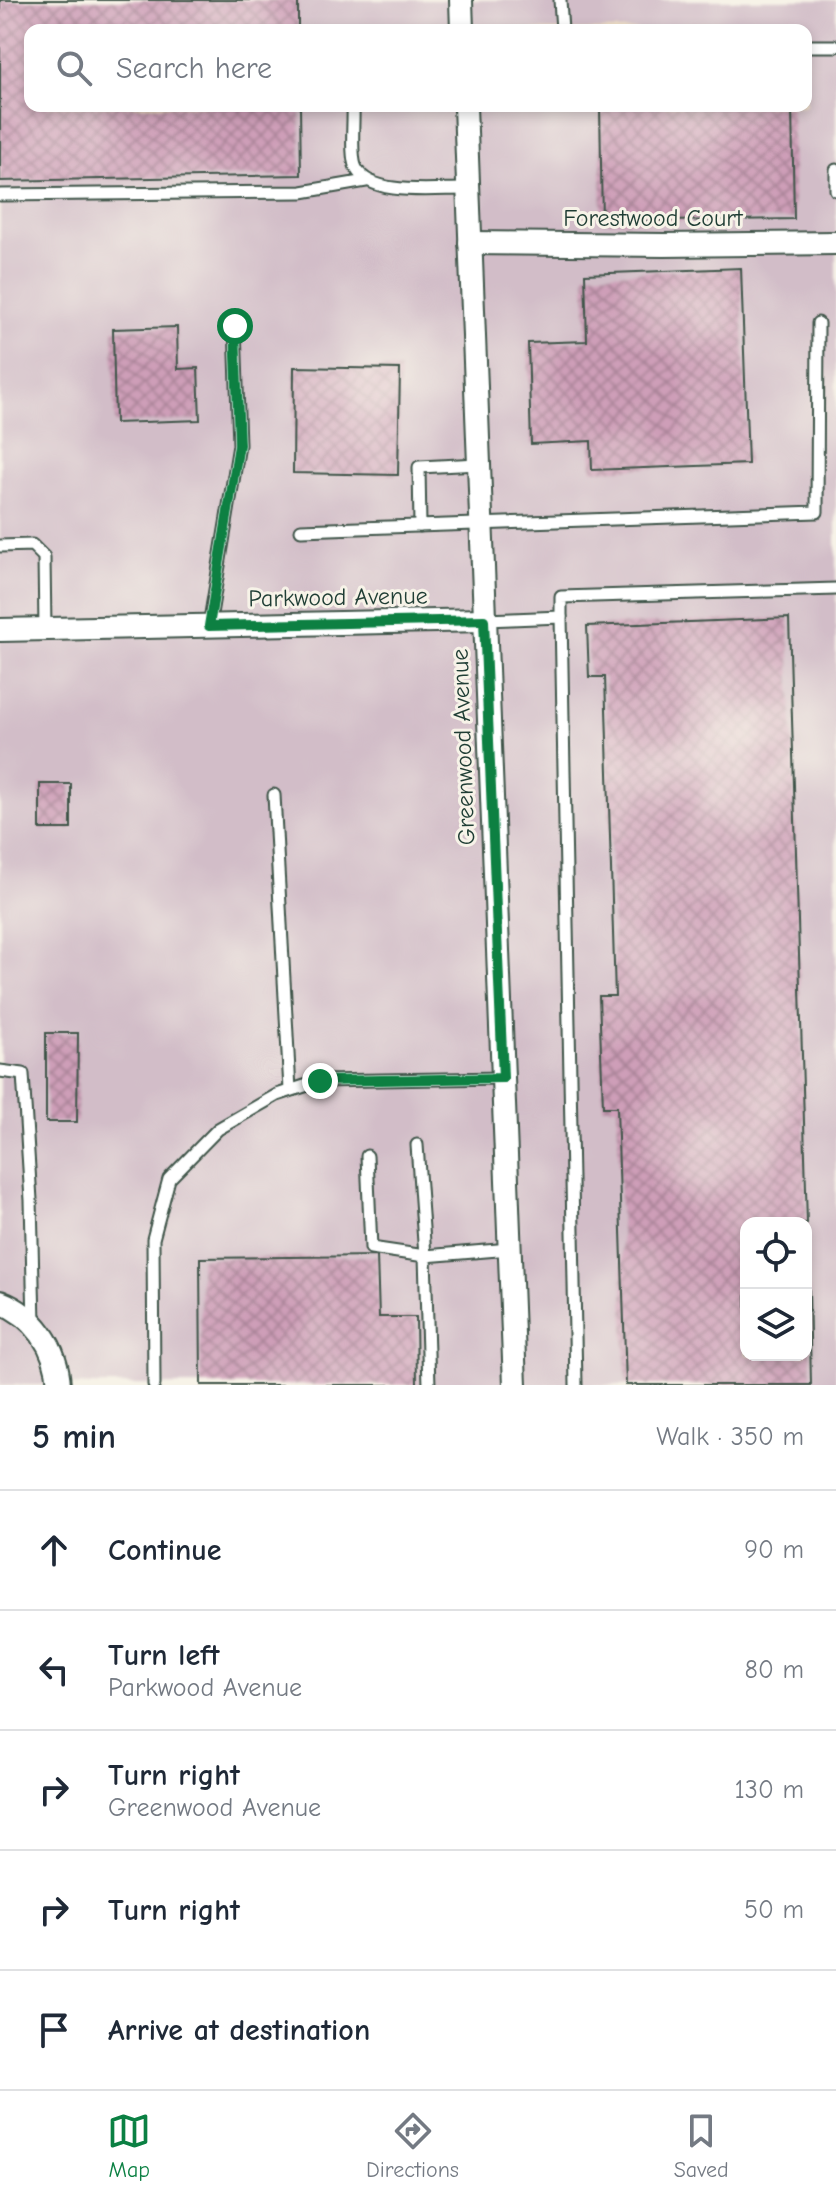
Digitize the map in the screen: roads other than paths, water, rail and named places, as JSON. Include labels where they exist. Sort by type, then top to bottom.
[{"type":"street","points":[[461,0],[462,24]]},
{"type":"street","name":"Greenwood Avenue","points":[[465,112],[515,1385]]},
{"type":"street","name":"Forestwood Court","points":[[470,243],[836,243]]},
{"type":"street","name":"Parkwood Avenue","points":[[0,630],[484,620]]},
{"type":"street","points":[[0,1302],[16,1308],[34,1323],[47,1342],[59,1373],[59,1385]]},
{"type":"lane","points":[[560,0],[562,24]]},
{"type":"lane","points":[[812,46],[836,46]]},
{"type":"lane","points":[[353,112],[355,166],[366,181],[383,188],[468,189]]},
{"type":"lane","points":[[836,170],[836,190]]},
{"type":"lane","points":[[0,195],[302,192],[366,181]]},
{"type":"lane","points":[[301,530],[817,512],[818,323]]},
{"type":"lane","points":[[209,626],[239,445],[235,326]]},
{"type":"lane","points":[[420,526],[419,467],[479,464]]},
{"type":"lane","points":[[0,546],[32,545],[44,557],[45,629]]},
{"type":"lane","points":[[576,1385],[561,597],[836,589]]},
{"type":"lane","points":[[484,620],[561,617]]},
{"type":"lane","points":[[274,795],[290,1090]]},
{"type":"lane","points":[[0,1071],[23,1074],[31,1200],[34,1323]]},
{"type":"lane","points":[[154,1385],[153,1239],[169,1179],[218,1129],[277,1095],[320,1081],[503,1078]]},
{"type":"lane","points":[[417,1145],[425,1256],[429,1385]]},
{"type":"lane","points":[[367,1156],[371,1248],[425,1256],[510,1249]]}]
